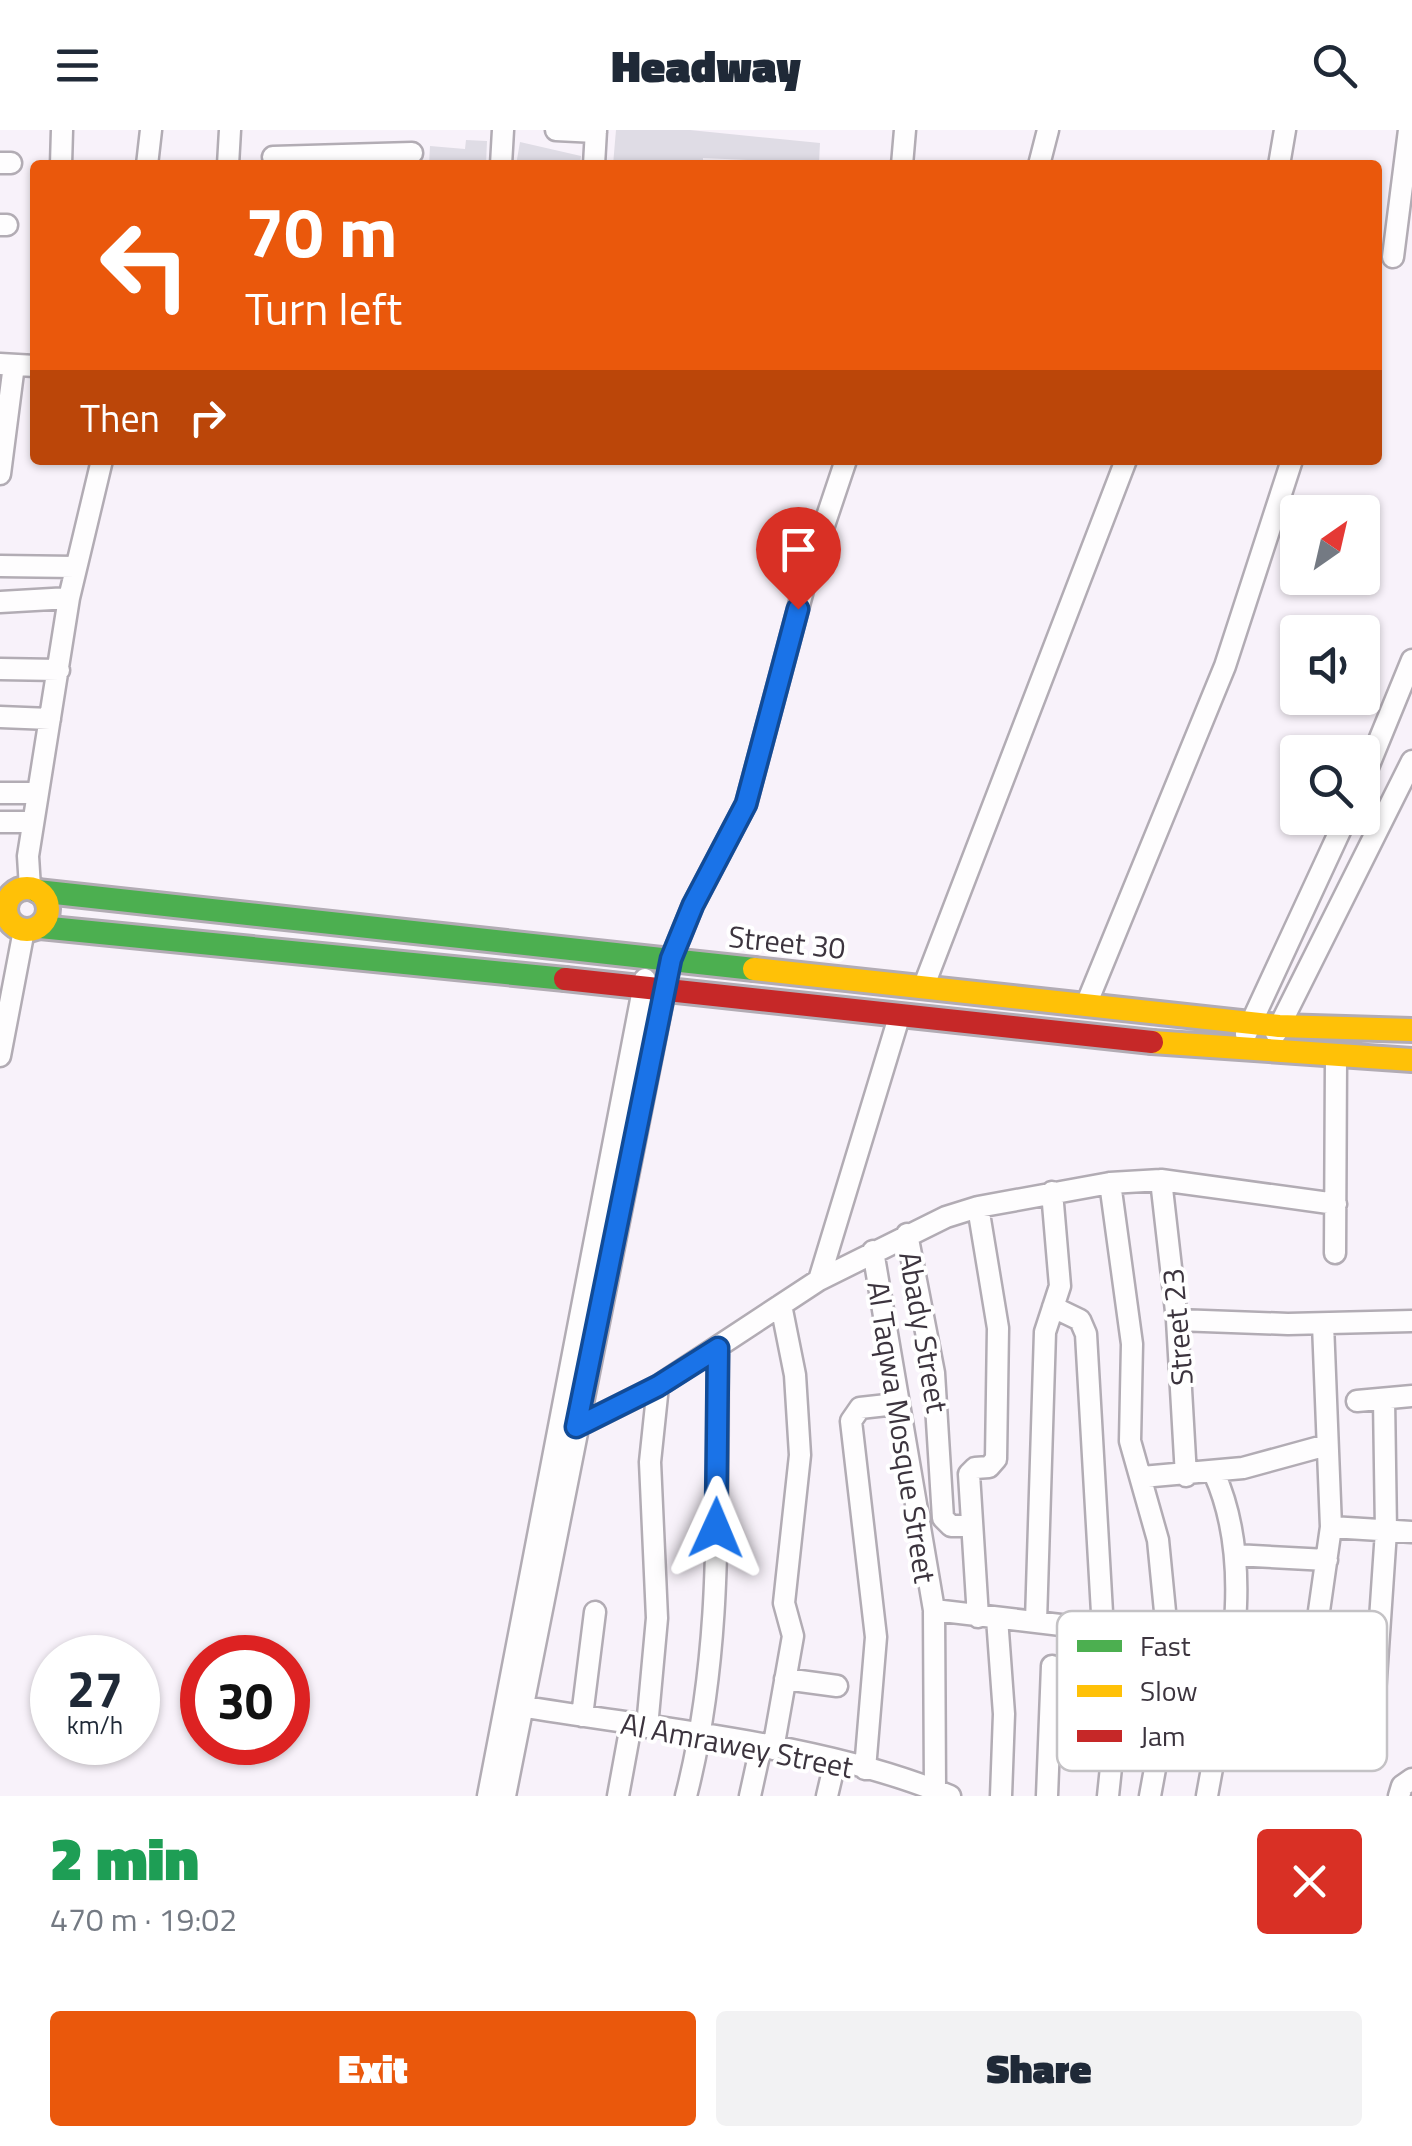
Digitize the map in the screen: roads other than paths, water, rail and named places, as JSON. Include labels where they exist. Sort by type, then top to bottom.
[{"type":"street","points":[[61,160],[62,130]]},
{"type":"street","points":[[148,160],[151,130]]},
{"type":"street","points":[[228,160],[230,130]]},
{"type":"street","points":[[274,157],[412,159],[414,130]]},
{"type":"street","points":[[500,160],[503,130]]},
{"type":"street","points":[[556,130],[596,131],[594,160]]},
{"type":"street","points":[[902,160],[905,130]]},
{"type":"street","points":[[1039,160],[1048,130]]},
{"type":"street","points":[[1280,160],[1285,130]]},
{"type":"street","points":[[1394,257],[1410,132]]},
{"type":"street","points":[[0,474],[16,365]]},
{"type":"street","points":[[20,928],[6,906],[22,889],[69,598],[101,465]]},
{"type":"street","points":[[506,1796],[660,958],[746,804],[806,580],[844,465]]},
{"type":"street","points":[[923,988],[1124,465]]},
{"type":"street","points":[[1086,1005],[1225,666],[1290,465]]},
{"type":"street","points":[[0,566],[75,567]]},
{"type":"street","points":[[0,602],[69,598]]},
{"type":"street","points":[[1268,1053],[1412,760],[1380,746],[1412,660]]},
{"type":"street","points":[[0,669],[59,670]]},
{"type":"street","points":[[0,717],[50,719]]},
{"type":"street","points":[[0,793],[37,793]]},
{"type":"street","points":[[0,822],[33,822]]},
{"type":"street","points":[[1240,1051],[1338,835]]},
{"type":"street","points":[[0,1056],[20,928],[47,904],[22,889]]},
{"type":"street","name":"Street 30","points":[[22,889],[1279,1026],[1412,1030]]},
{"type":"street","name":"Street 30","points":[[20,928],[328,952],[654,991],[1240,1051],[1412,1060]]},
{"type":"street","points":[[836,1010],[840,978]]},
{"type":"street","points":[[488,1796],[654,991]]},
{"type":"street","points":[[819,1280],[899,1017]]},
{"type":"street","points":[[1336,1059],[1336,1252]]},
{"type":"street","points":[[576,1427],[658,1386],[819,1280],[907,1234],[978,1207],[1110,1182],[1161,1180],[1336,1204]]},
{"type":"street","name":"Street 23","points":[[1161,1180],[1177,1320],[1186,1476]]},
{"type":"street","points":[[1110,1182],[1132,1344],[1130,1442],[1158,1540],[1168,1611]]},
{"type":"street","points":[[1036,1621],[1046,1332],[1060,1286],[1052,1192]]},
{"type":"street","points":[[978,1207],[998,1328],[997,1453],[989,1467],[970,1471],[971,1526],[1004,1714],[1001,1796]]},
{"type":"street","name":"Abady Street","points":[[907,1234],[934,1373],[943,1518],[952,1526],[971,1526]]},
{"type":"street","name":"Al Taqwa Mosque Street","points":[[872,1251],[934,1610],[1057,1624]]},
{"type":"street","points":[[750,1796],[767,1748],[794,1636],[784,1609],[800,1455],[800,1415],[781,1305]]},
{"type":"street","points":[[1053,1306],[1080,1320],[1086,1334],[1102,1611]]},
{"type":"street","points":[[1177,1320],[1323,1324],[1412,1321]]},
{"type":"street","points":[[1319,1611],[1330,1527],[1323,1324]]},
{"type":"street","points":[[686,1796],[701,1736],[716,1578],[718,1348]]},
{"type":"street","points":[[618,1796],[639,1726],[658,1601],[650,1462],[658,1386]]},
{"type":"street","points":[[1358,1401],[1412,1396]]},
{"type":"street","points":[[1381,1611],[1386,1531],[1384,1398]]},
{"type":"street","points":[[865,1770],[876,1637],[851,1421],[860,1408],[896,1404]]},
{"type":"street","points":[[1142,1477],[1214,1473],[1327,1445]]},
{"type":"street","points":[[1214,1473],[1228,1512],[1235,1556],[1233,1611]]},
{"type":"street","points":[[1330,1527],[1412,1532]]},
{"type":"street","points":[[1235,1556],[1327,1560]]},
{"type":"street","points":[[934,1610],[943,1793]]},
{"type":"street","points":[[582,1716],[595,1612]]},
{"type":"street","points":[[1047,1796],[1052,1666]]},
{"type":"street","points":[[786,1678],[837,1686]]},
{"type":"street","name":"Al Amrawey Street","points":[[520,1706],[767,1748],[865,1770],[906,1788],[943,1793]]},
{"type":"street","points":[[828,1796],[835,1762]]},
{"type":"street","points":[[1108,1796],[1111,1771]]},
{"type":"street","points":[[1150,1796],[1154,1771]]},
{"type":"street","points":[[1207,1796],[1211,1771]]},
{"type":"street","points":[[1400,1796],[1402,1786],[1412,1779]]}]
